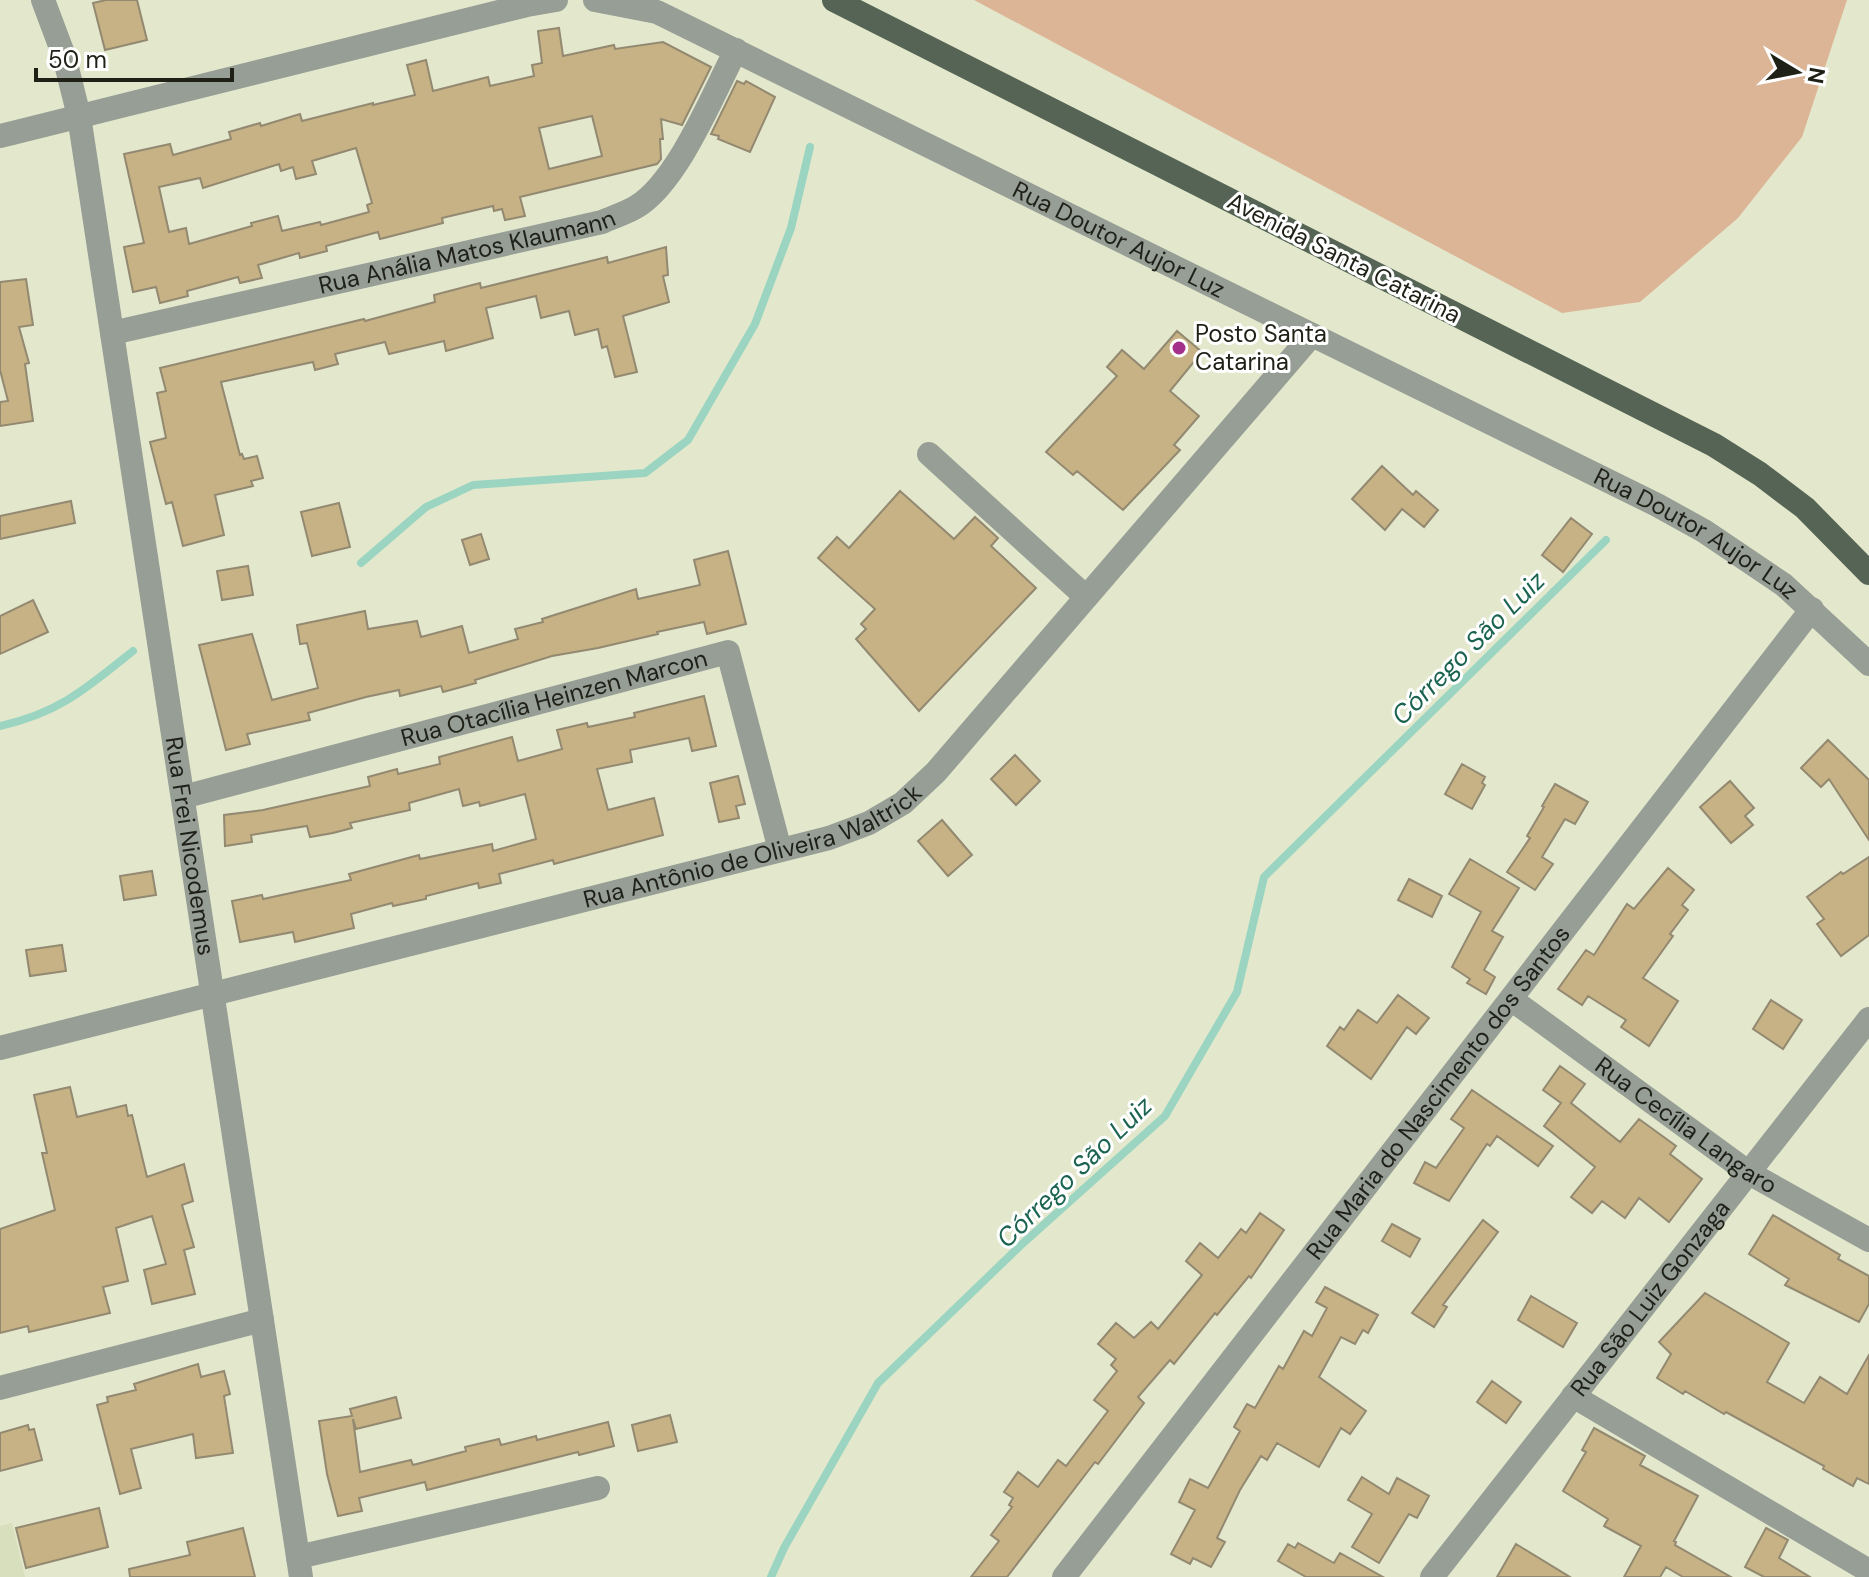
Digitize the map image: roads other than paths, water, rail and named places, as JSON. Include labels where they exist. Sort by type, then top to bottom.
[{"type":"main road","name":"Avenida Santa Catarina","points":[[834,0],[1714,445],[1805,508],[1869,573]]},
{"type":"main road","name":"Avenida Santa Catarina","points":[[1839,541],[1869,584]]},
{"type":"street","name":"Rua Frei Nicodemus","points":[[43,0],[64,56],[79,116],[300,1567]]},
{"type":"street","points":[[0,136],[556,0]]},
{"type":"street","name":"Rua Doutor Aujor Luz","points":[[595,0],[657,12],[1669,511],[1749,559],[1812,609],[1869,664]]},
{"type":"street","name":"Rua Anália Matos Klaumann","points":[[112,333],[602,222],[638,206],[658,189],[677,163],[736,50]]},
{"type":"street","name":"Rua Antônio de Oliveira Waltrick","points":[[0,1048],[829,838],[869,823],[903,803],[936,772],[1312,335]]},
{"type":"street","points":[[929,454],[1086,597]]},
{"type":"street","name":"Rua Maria do Nascimento dos Santos","points":[[1064,1577],[1812,609]]},
{"type":"street","name":"Rua Otacília Heinzen Marcon","points":[[183,797],[728,652],[780,850]]},
{"type":"street","name":"Rua Cecília Langaro","points":[[1511,999],[1749,1173],[1869,1240]]},
{"type":"street","name":"Rua São Luiz Gonzaga","points":[[1440,1575],[1573,1396],[1869,1019]]},
{"type":"street","points":[[0,1388],[262,1320]]},
{"type":"street","points":[[1573,1396],[1869,1571]]},
{"type":"street","points":[[300,1567],[598,1488]]},
{"type":"waterway","points":[[361,563],[426,507],[473,485],[645,473],[688,440],[755,324],[791,228],[810,147]]},
{"type":"waterway","name":"Córrego São Luiz","points":[[771,1577],[784,1548],[878,1383],[1021,1245],[1165,1116],[1237,992],[1264,877],[1606,540]]},
{"type":"waterway","points":[[0,726],[39,714],[71,698],[133,651]]},
{"type":"place","name":"Posto Santa Catarina","points":[[1179,348]]}]
